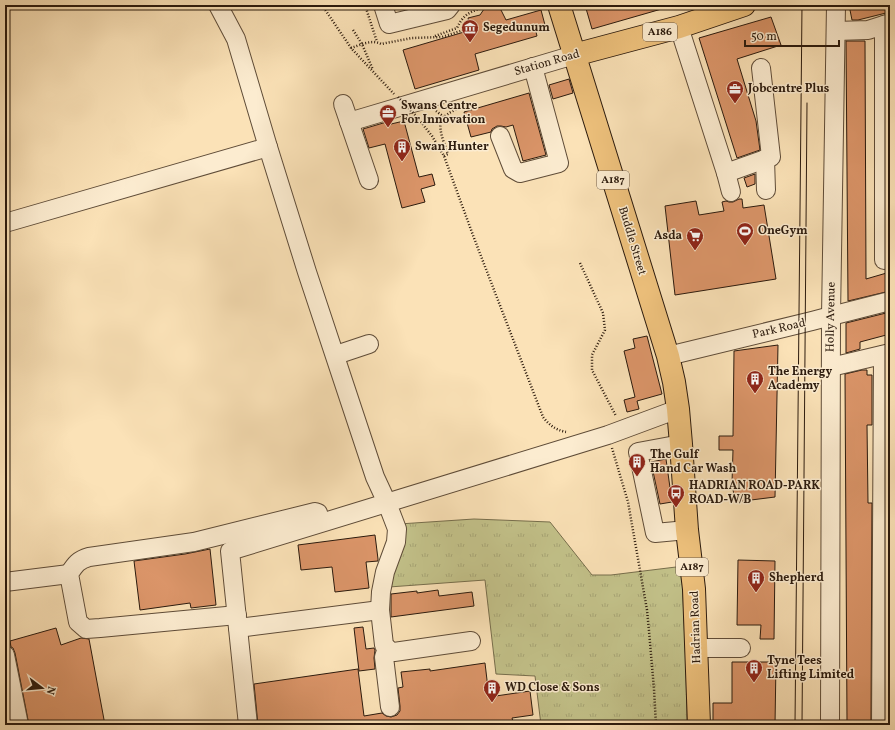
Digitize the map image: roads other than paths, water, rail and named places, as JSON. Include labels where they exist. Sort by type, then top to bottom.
[{"type":"main road","name":"Buddle Street","points":[[559,5],[668,356],[678,409]]},
{"type":"main road","name":"Station Road","points":[[574,55],[679,27],[721,9],[744,5]]},
{"type":"main road","name":"Hadrian Road","points":[[678,409],[687,530],[694,589],[699,725]]},
{"type":"street","points":[[218,5],[236,39],[268,147],[375,477],[397,528],[396,542],[381,592],[380,610],[384,645],[390,651],[394,652],[472,641]]},
{"type":"street","points":[[383,5],[389,24],[447,10],[451,5]]},
{"type":"street","name":"Holly Avenue","points":[[830,725],[831,316],[836,5]]},
{"type":"street","points":[[836,30],[862,30],[887,24],[887,242],[884,260]]},
{"type":"street","points":[[679,27],[731,192]]},
{"type":"street","name":"Station Road","points":[[349,122],[574,55]]},
{"type":"street","points":[[500,136],[513,169],[520,173],[559,163],[533,67]]},
{"type":"street","points":[[726,173],[771,157],[761,68]]},
{"type":"street","points":[[343,104],[369,180]]},
{"type":"street","points":[[5,222],[268,147]]},
{"type":"street","points":[[765,159],[766,190]]},
{"type":"street","name":"Park Road","points":[[668,356],[812,322],[890,301]]},
{"type":"street","points":[[336,355],[369,344]]},
{"type":"street","points":[[831,367],[886,354],[882,725]]},
{"type":"street","points":[[248,725],[230,551],[616,432],[678,409]]},
{"type":"street","points":[[681,444],[638,452],[655,533],[687,530]]},
{"type":"street","points":[[5,582],[68,574],[81,559],[194,542],[315,512],[318,513],[320,523]]},
{"type":"street","points":[[68,574],[78,622],[86,629],[238,621],[380,610]]},
{"type":"street","points":[[387,648],[384,657],[390,707]]},
{"type":"street","points":[[697,648],[741,648]]},
{"type":"street","points":[[5,655],[19,725]]},
{"type":"tram line","points":[[795,725],[802,5]]},
{"type":"tram line","points":[[802,725],[807,103]]},
{"type":"place","name":"Segedunum","points":[[470,43]]},
{"type":"place","name":"Jobcentre Plus","points":[[735,104]]},
{"type":"place","name":"Swans Centre For Innovation","points":[[388,128]]},
{"type":"place","name":"Swan Hunter","points":[[402,162]]},
{"type":"place","name":"OneGym","points":[[745,246]]},
{"type":"place","name":"Asda","points":[[695,251]]},
{"type":"place","name":"The Energy Academy","points":[[755,394]]},
{"type":"place","name":"The Gulf Hand Car Wash","points":[[637,477]]},
{"type":"place","name":"HADRIAN ROAD-PARK ROAD-W/B","points":[[676,508]]},
{"type":"place","name":"Shepherd","points":[[756,593]]},
{"type":"place","name":"Tyne Tees Lifting Limited","points":[[754,683]]},
{"type":"place","name":"WD Close & Sons","points":[[492,703]]}]
